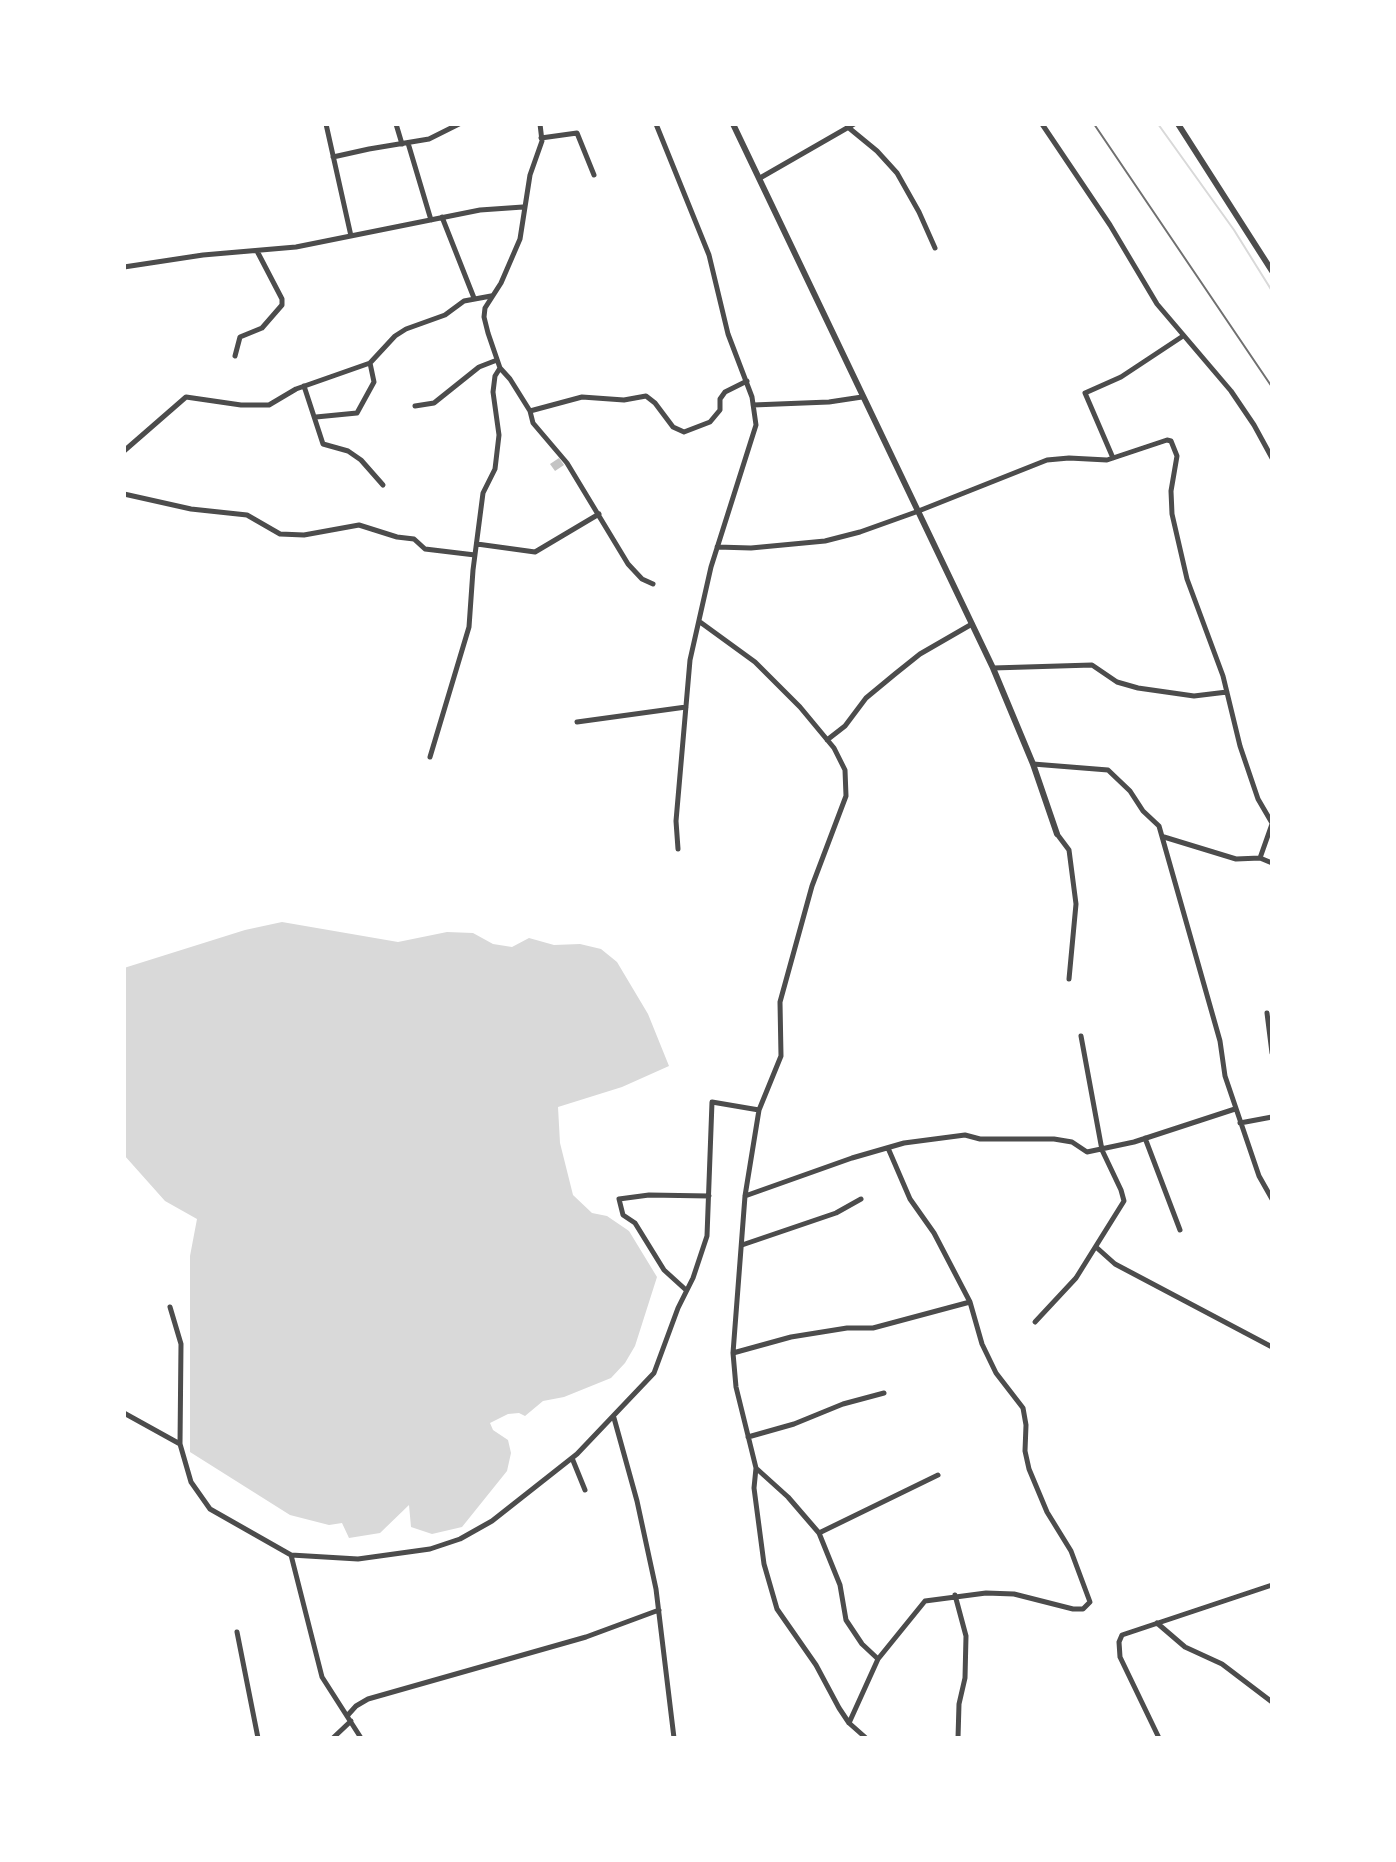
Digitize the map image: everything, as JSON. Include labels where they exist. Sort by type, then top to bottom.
[{"type":"street","points":[[326,124],[351,236]]},
{"type":"street","points":[[396,124],[431,220]]},
{"type":"street","points":[[333,157],[429,139],[459,124]]},
{"type":"street","points":[[540,124],[540,149],[530,175],[520,239],[484,317],[500,368],[530,411],[533,423],[560,455],[635,573],[653,584]]},
{"type":"street","points":[[656,124],[709,255],[728,334],[747,381],[756,425],[706,586],[690,660],[676,821],[678,849]]},
{"type":"street","points":[[733,124],[993,668],[1033,764],[1057,834],[1069,850],[1076,904],[1069,979]]},
{"type":"street","points":[[1042,124],[1110,225],[1157,304],[1231,391],[1272,458]]},
{"type":"street","points":[[1178,124],[1270,262],[1272,271]]},
{"type":"street","points":[[760,178],[851,126],[897,173],[935,248]]},
{"type":"street","points":[[541,138],[577,133],[594,175]]},
{"type":"street","points":[[124,267],[203,255],[296,247],[480,210],[523,207]]},
{"type":"street","points":[[442,217],[474,299]]},
{"type":"street","points":[[235,356],[240,337],[262,328],[282,305],[282,299],[257,251]]},
{"type":"street","points":[[124,451],[186,397],[269,405],[304,386],[370,363],[395,336],[445,315],[458,303],[492,295]]},
{"type":"street","points":[[1113,458],[1085,393],[1121,377],[1183,336]]},
{"type":"street","points":[[415,406],[434,403],[479,367],[497,360]]},
{"type":"street","points":[[316,417],[357,413],[374,382],[370,363]]},
{"type":"street","points":[[430,757],[469,627],[483,493],[495,469],[499,435],[493,392],[495,376],[500,368]]},
{"type":"street","points":[[530,411],[582,397],[624,400],[646,396],[673,427],[684,432],[710,422],[720,410],[720,399],[725,392],[747,381]]},
{"type":"street","points":[[304,386],[325,446],[348,451],[361,460],[383,485]]},
{"type":"street","points":[[753,405],[829,402],[862,397]]},
{"type":"street","points":[[717,547],[751,548],[825,541],[916,512],[1047,460],[1113,458],[1167,440],[1175,446],[1177,456],[1171,491],[1172,514],[1187,579],[1213,645],[1240,746],[1258,799],[1272,823],[1260,858]]},
{"type":"street","points":[[124,494],[191,509],[247,515],[280,534],[304,535],[359,525],[414,539],[425,549],[475,555]]},
{"type":"street","points":[[477,544],[535,552],[599,514]]},
{"type":"street","points":[[700,622],[755,662],[800,707],[827,740],[845,770],[846,796],[812,886],[780,1002],[781,1056],[759,1110],[745,1196],[733,1353],[736,1387],[756,1468],[754,1488],[764,1564],[777,1609],[816,1665],[849,1723],[866,1738]]},
{"type":"street","points":[[827,740],[845,726],[866,698],[920,654],[972,624]]},
{"type":"street","points":[[993,668],[1092,665],[1117,682],[1138,688],[1194,696],[1227,692]]},
{"type":"street","points":[[577,722],[686,707]]},
{"type":"street","points":[[1033,764],[1108,770],[1130,791],[1143,811],[1157,822],[1164,837],[1169,867],[1220,1041],[1225,1076],[1235,1109],[1259,1176],[1272,1199]]},
{"type":"street","points":[[1164,837],[1236,859],[1260,858],[1272,863]]},
{"type":"street","points":[[1267,1013],[1272,1053]]},
{"type":"street","points":[[1035,1322],[1076,1278],[1124,1201],[1102,1150],[1081,1036]]},
{"type":"street","points":[[170,1307],[181,1344],[180,1444],[191,1482],[210,1509],[291,1555],[358,1559],[430,1549],[460,1539],[492,1521],[572,1458],[614,1418],[654,1373],[707,1236],[712,1102],[759,1110]]},
{"type":"street","points":[[745,1196],[888,1148],[965,1135],[980,1139],[1054,1139],[1072,1142],[1087,1152],[1145,1138],[1235,1109]]},
{"type":"street","points":[[1240,1123],[1272,1117]]},
{"type":"street","points":[[1145,1138],[1180,1230]]},
{"type":"street","points":[[849,1723],[878,1659],[925,1601],[955,1595],[1014,1594],[1073,1609],[1083,1609],[1090,1602],[1071,1551],[1047,1512],[1029,1469],[1023,1408],[996,1373],[982,1344],[970,1302],[934,1233],[910,1199],[888,1148]]},
{"type":"street","points":[[686,1290],[664,1270],[635,1223],[623,1215],[619,1199],[649,1195],[709,1196]]},
{"type":"street","points":[[742,1245],[836,1213],[861,1199]]},
{"type":"street","points":[[1096,1247],[1115,1264],[1272,1347]]},
{"type":"street","points":[[733,1353],[791,1337],[847,1328],[873,1328],[970,1302]]},
{"type":"street","points":[[748,1437],[884,1393]]},
{"type":"street","points":[[124,1413],[180,1444]]},
{"type":"street","points":[[614,1418],[637,1501],[659,1610],[674,1738]]},
{"type":"street","points":[[572,1458],[585,1490]]},
{"type":"street","points":[[756,1468],[788,1497],[819,1533],[840,1585],[846,1620],[862,1644],[878,1659]]},
{"type":"street","points":[[819,1533],[938,1475]]},
{"type":"street","points":[[291,1555],[322,1677],[361,1738]]},
{"type":"street","points":[[1159,1738],[1124,1667],[1119,1642],[1128,1631],[1188,1615],[1272,1585]]},
{"type":"street","points":[[955,1595],[966,1636],[958,1738]]},
{"type":"street","points":[[333,1738],[356,1706],[368,1699],[586,1637],[659,1610]]},
{"type":"street","points":[[1157,1623],[1185,1647],[1222,1664],[1272,1702]]},
{"type":"street","points":[[237,1632],[258,1738]]},
{"type":"shaded area","points":[[282,922],[398,942],[447,932],[473,933],[493,944],[512,947],[529,938],[554,945],[580,944],[601,949],[617,962],[648,1014],[669,1066],[622,1087],[558,1107],[560,1143],[573,1195],[592,1213],[607,1216],[629,1231],[657,1277],[635,1346],[611,1378],[564,1397],[543,1401],[525,1416],[508,1414],[490,1423],[493,1430],[508,1440],[511,1453],[507,1471],[462,1527],[432,1534],[411,1527],[409,1505],[380,1533],[349,1538],[342,1523],[329,1525],[290,1515],[190,1452],[190,1256],[197,1219],[165,1201],[124,1155],[124,968],[245,930]]},
{"type":"building","points":[[559,458],[564,465],[555,471],[550,464]]},
{"type":"waterway","points":[[1158,124],[1234,230],[1272,291]]},
{"type":"railway","points":[[1094,124],[1272,387]]}]
